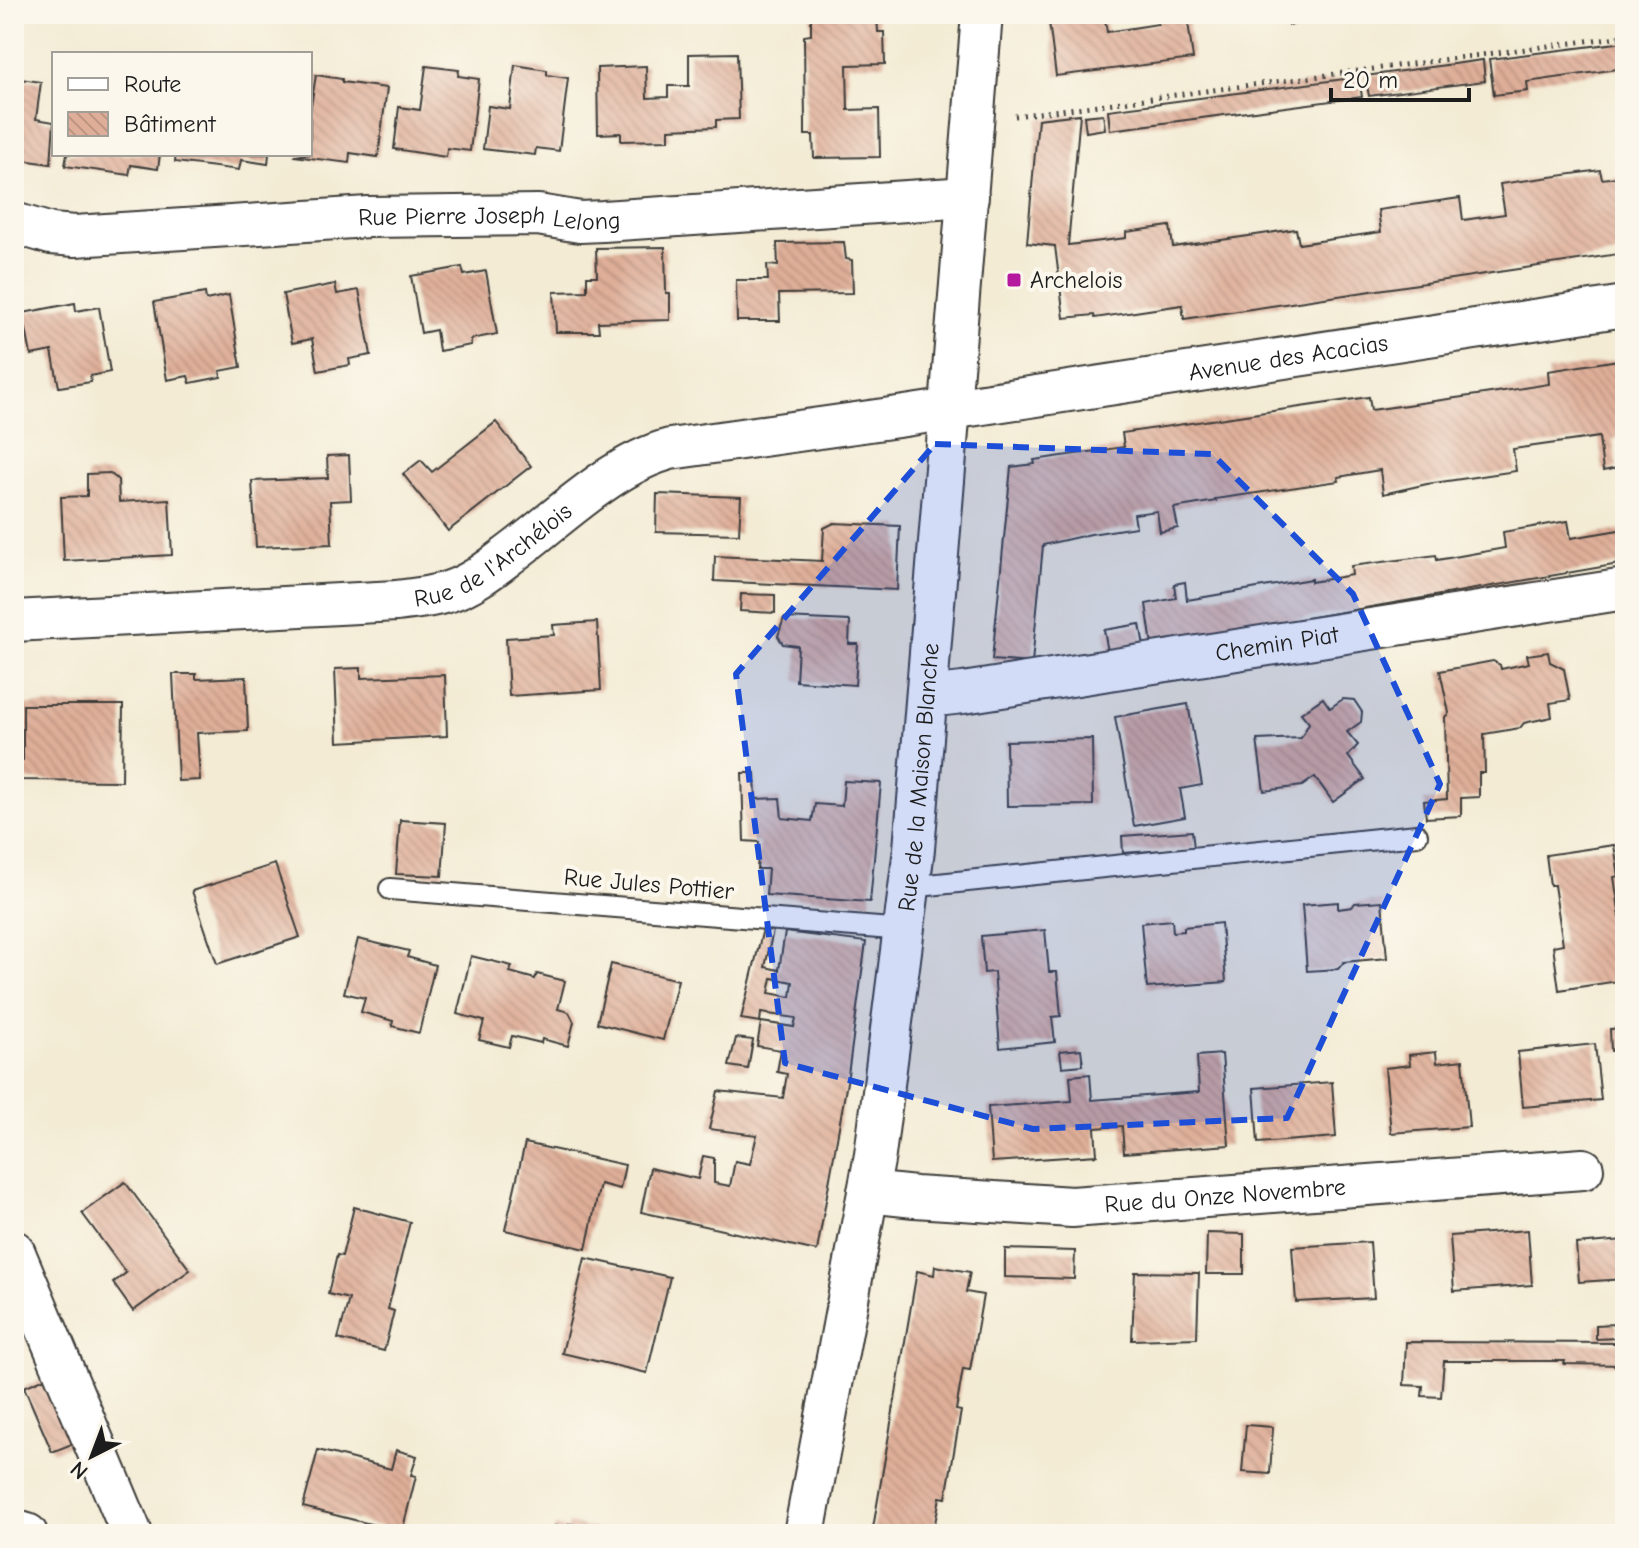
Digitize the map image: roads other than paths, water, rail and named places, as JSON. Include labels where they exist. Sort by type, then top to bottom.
[{"type":"street","name":"Rue de la Maison Blanche","points":[[804,1534],[868,1192],[904,930],[952,409],[982,14]]},
{"type":"street","name":"Rue Pierre Joseph Lelong","points":[[14,223],[51,234],[75,236],[382,216],[538,215],[580,222],[603,221],[968,197]]},
{"type":"street","name":"Avenue des Acacias","points":[[952,409],[1625,306]]},
{"type":"street","name":"Rue de l'Archélois","points":[[14,621],[426,597],[450,591],[487,572],[612,477],[649,455],[670,449],[952,409]]},
{"type":"street","name":"Chemin Piat","points":[[927,697],[1625,589]]},
{"type":"street","name":"Rue du Onze Novembre","points":[[868,1192],[1072,1207],[1583,1169]]},
{"type":"street","points":[[14,1251],[132,1534]]},
{"type":"street","points":[[14,1530],[27,1534]]},
{"type":"lane","points":[[909,887],[1417,835]]},
{"type":"lane","name":"Rue Jules Pottier","points":[[390,889],[904,930]]},
{"type":"place","name":"Archelois","points":[[1014,280]]}]
